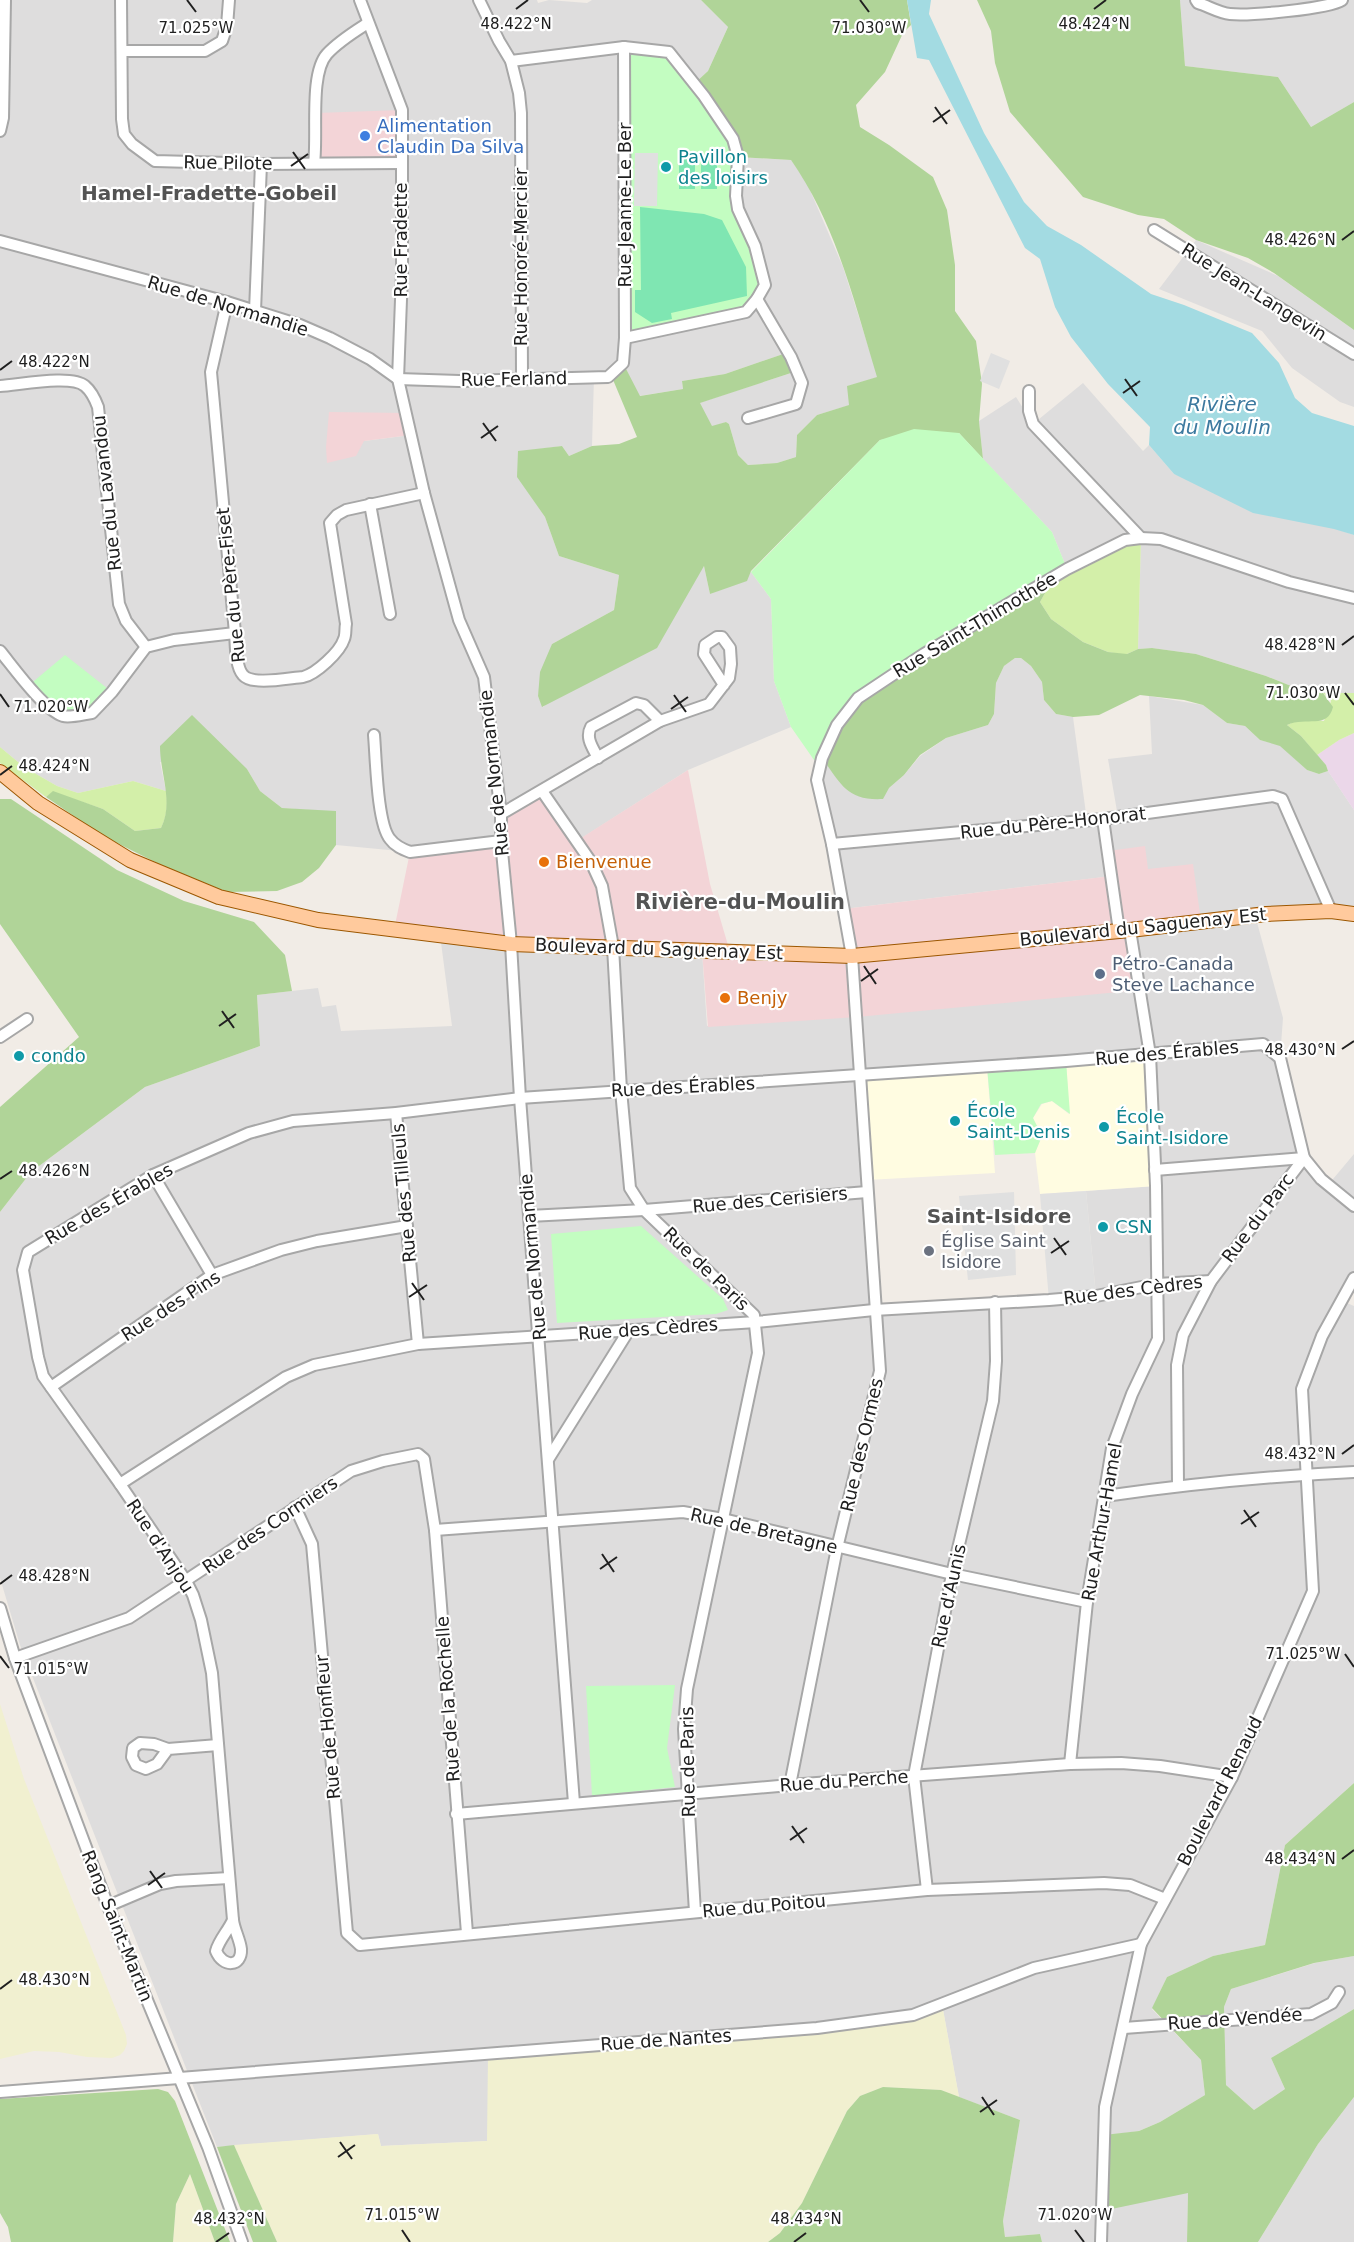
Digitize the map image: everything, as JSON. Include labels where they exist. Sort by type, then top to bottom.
[{"type":"main road","name":"Boulevard du Saguenay Est","points":[[0,772],[38,803],[130,860],[219,897],[318,920],[512,944],[852,956],[1266,914],[1331,911],[1354,914]]},
{"type":"street","points":[[0,131],[3,118],[5,0]]},
{"type":"street","points":[[121,0],[122,51],[205,51],[222,40],[227,26],[229,0]]},
{"type":"street","name":"Rue Fradette","points":[[360,0],[402,110],[402,273],[398,379]]},
{"type":"street","name":"Rue Honoré-Mercier","points":[[479,0],[511,61],[519,93],[522,378]]},
{"type":"street","points":[[1196,0],[1198,3],[1229,14],[1299,10],[1336,4],[1342,0]]},
{"type":"street","points":[[314,163],[316,79],[326,55],[368,23]]},
{"type":"street","points":[[511,61],[624,47],[669,52],[705,96],[733,139],[738,157],[736,196],[738,209],[755,246],[765,285],[746,312],[626,338]]},
{"type":"street","name":"Rue Jeanne-Le Ber","points":[[623,363],[626,338],[624,47]]},
{"type":"street","name":"Rue Pilote","points":[[122,51],[124,134],[132,144],[155,161],[261,165],[402,163]]},
{"type":"street","points":[[255,310],[261,165]]},
{"type":"street","name":"Rue Jean-Langevin","points":[[1154,230],[1354,354]]},
{"type":"street","name":"Rue de Normandie","points":[[0,241],[255,310],[330,338],[370,360],[398,379],[424,493],[459,620],[484,677],[501,814],[501,841],[512,944],[520,1098],[574,1803]]},
{"type":"street","points":[[748,418],[796,404],[802,383],[791,357],[757,299]]},
{"type":"street","name":"Rue du Père-Fiset","points":[[227,302],[211,372],[235,633],[239,667],[243,675],[253,681],[309,676],[323,666],[344,640],[346,624],[330,523],[346,510],[424,493]]},
{"type":"street","name":"Rue Ferland","points":[[398,379],[459,381],[608,377],[623,363]]},
{"type":"street","name":"Rue du Lavandou","points":[[0,386],[72,380],[84,385],[93,396],[98,406],[119,604],[126,621],[146,647]]},
{"type":"street","points":[[1029,391],[1029,411],[1033,424],[1141,538]]},
{"type":"street","points":[[370,504],[390,614]]},
{"type":"street","name":"Rue Saint-Thimothée","points":[[852,956],[832,844],[817,780],[822,758],[837,725],[858,698],[924,654],[1067,569],[1125,540],[1161,539],[1289,582],[1354,598]]},
{"type":"street","points":[[0,651],[28,686],[55,711],[65,716],[92,713],[112,692],[146,647],[174,640],[235,633]]},
{"type":"street","points":[[501,814],[660,721],[708,704],[724,684]]},
{"type":"street","points":[[598,758],[589,741],[588,733],[591,727],[636,703],[644,705],[660,721]]},
{"type":"street","points":[[374,735],[382,823],[388,838],[398,847],[410,852],[501,841]]},
{"type":"street","name":"Rue de Paris","points":[[542,791],[591,862],[602,886],[614,947],[621,1090],[630,1188],[644,1210],[754,1315],[756,1322],[758,1353],[687,1689],[684,1730],[695,1912]]},
{"type":"street","name":"Rue du Père-Honorat","points":[[832,844],[1103,819],[1273,796],[1282,799],[1331,911]]},
{"type":"street","name":"Rue Arthur-Hamel","points":[[1070,1764],[1087,1602],[1112,1448],[1132,1394],[1158,1339],[1150,1055],[1103,819]]},
{"type":"street","name":"Rue des Ormes","points":[[790,1785],[837,1548],[880,1371],[874,1310],[852,956]]},
{"type":"street","points":[[0,1037],[27,1019]]},
{"type":"street","name":"Rue des Érables","points":[[23,1269],[28,1252],[153,1175],[249,1133],[293,1121],[396,1113],[520,1098],[1150,1055],[1263,1044],[1280,1058],[1304,1158]]},
{"type":"street","name":"Rue des Tilleuls","points":[[396,1113],[418,1344]]},
{"type":"street","points":[[1155,1170],[1304,1158],[1321,1179],[1354,1206]]},
{"type":"street","name":"Rue du Parc","points":[[1178,1485],[1177,1365],[1183,1335],[1211,1281],[1304,1158]]},
{"type":"street","points":[[153,1175],[212,1275]]},
{"type":"street","name":"Rue des Cerisiers","points":[[529,1216],[644,1210],[867,1192]]},
{"type":"street","name":"Rue des Pins","points":[[51,1387],[212,1275],[281,1250],[317,1241],[407,1226]]},
{"type":"street","name":"Rue d'Anjou","points":[[23,1269],[43,1376],[186,1581],[201,1620],[212,1673],[232,1920]]},
{"type":"street","name":"Boulevard Renaud","points":[[1101,2242],[1105,2107],[1141,1944],[1232,1777],[1312,1591],[1302,1389],[1322,1336],[1354,1278]]},
{"type":"street","name":"Rue des Cèdres","points":[[120,1484],[286,1377],[314,1365],[418,1344],[756,1322],[874,1310],[1096,1296],[1157,1284],[1211,1281]]},
{"type":"street","name":"Rue d'Aunis","points":[[927,1890],[914,1776],[952,1574],[993,1401],[996,1362],[995,1302]]},
{"type":"street","points":[[549,1458],[629,1330]]},
{"type":"street","name":"Rue des Cormiers","points":[[15,1658],[129,1618],[351,1471],[383,1461],[418,1454],[424,1458],[425,1466]]},
{"type":"street","name":"Rue de la Rochelle","points":[[425,1466],[435,1530],[467,1934]]},
{"type":"street","points":[[1105,1496],[1178,1485],[1354,1472]]},
{"type":"street","name":"Rue de Honfleur","points":[[295,1507],[312,1544],[346,1934],[360,1945]]},
{"type":"street","name":"Rue de Bretagne","points":[[435,1530],[683,1512],[952,1574],[1087,1602]]},
{"type":"street","name":"Rang Saint-Martin","points":[[0,1608],[15,1658],[108,1906],[208,2147],[242,2242]]},
{"type":"street","points":[[168,1749],[218,1745]]},
{"type":"street","name":"Rue du Perche","points":[[456,1814],[1070,1764],[1150,1766],[1232,1777]]},
{"type":"street","points":[[108,1906],[160,1884],[184,1880],[229,1878]]},
{"type":"street","name":"Rue du Poitou","points":[[360,1945],[927,1890],[1104,1882],[1130,1885],[1165,1899]]},
{"type":"street","name":"Rue de Nantes","points":[[0,2092],[817,2028],[913,2015],[1034,1968],[1141,1944]]},
{"type":"street","name":"Rue de Vendée","points":[[1124,2028],[1311,2014],[1332,2003],[1339,1992]]},
{"type":"shaded area","points":[[0,0],[537,0],[538,3],[549,0],[587,3],[592,0],[701,0],[728,27],[708,71],[695,83],[738,209],[738,157],[791,160],[807,183],[843,267],[878,377],[848,386],[850,405],[817,415],[797,435],[796,457],[777,463],[748,465],[738,455],[729,424],[726,422],[712,427],[699,403],[797,371],[789,352],[725,374],[682,381],[683,389],[639,396],[623,363],[616,371],[594,377],[592,446],[569,456],[562,446],[518,452],[518,477],[545,517],[559,556],[619,575],[614,610],[552,644],[538,696],[543,707],[696,577],[704,566],[710,594],[751,572],[771,599],[774,681],[791,727],[688,770],[577,841],[501,841],[410,852],[336,845],[336,812],[282,808],[260,791],[247,769],[160,762],[166,791],[133,781],[78,793],[57,786],[24,767],[0,747]],"holes":[[[406,413],[411,435],[364,441]]]},
{"type":"shaded area","points":[[1180,0],[1354,0],[1354,102],[1311,127],[1278,77],[1185,66]]},
{"type":"shaded area","points":[[402,110],[402,163],[314,163],[316,113]]},
{"type":"shaded area","points":[[635,153],[658,153],[657,206],[634,206]]},
{"type":"shaded area","points":[[1196,240],[1278,276],[1354,330],[1354,407],[1340,402],[1292,368],[1262,331],[1159,289]]},
{"type":"shaded area","points":[[991,353],[1010,361],[999,389],[980,381]]},
{"type":"shaded area","points":[[1083,383],[1143,451],[1149,445],[1174,474],[1354,535],[1354,693],[1323,693],[1296,688],[1196,654],[1152,648],[1138,649],[1141,538],[1067,569],[1052,532],[983,459],[979,421],[1016,397],[1033,424]]},
{"type":"shaded area","points":[[329,412],[406,413],[411,435],[364,441],[356,456],[327,463]]},
{"type":"shaded area","points":[[1015,658],[1021,658],[1031,666],[1042,682],[1044,700],[1056,714],[1073,717],[1087,821],[1118,817],[1108,759],[1152,754],[1149,696],[1203,705],[1227,723],[1245,726],[1260,740],[1280,745],[1307,770],[1319,774],[1328,771],[1354,810],[1354,914],[1255,915],[1283,1018],[1280,1058],[1304,1158],[1328,1185],[1354,1154],[1354,1290],[1342,1301],[1354,1306],[1354,1783],[1285,1845],[1265,1945],[1213,1956],[1167,1977],[1152,2009],[1201,2060],[1205,2095],[1160,2122],[1139,2131],[1104,2136],[1188,2193],[1187,2242],[1042,2242],[1040,2234],[1005,2237],[1003,2221],[1020,2120],[959,2097],[942,2004],[913,2015],[488,2054],[488,2141],[381,2146],[378,2134],[217,2147],[20,1645],[0,1578],[0,1212],[31,1172],[145,1087],[260,1046],[257,995],[318,988],[322,1007],[336,1005],[341,1031],[452,1026],[440,935],[702,951],[707,1026],[1112,876],[844,909],[817,780],[822,758],[889,788],[920,756],[946,738],[988,725],[994,714],[996,683],[1004,666]],"holes":[[[1150,1055],[1156,1186],[1086,1191],[1096,1295],[875,1310],[861,1076]]]},
{"type":"shaded area","points":[[1354,733],[1354,810],[1326,765],[1317,755]]},
{"type":"shaded area","points":[[688,770],[710,884],[730,952],[852,956],[844,909],[1111,876],[1108,851],[1145,846],[1148,869],[1193,864],[1201,921],[1130,930],[1140,990],[857,1017],[708,1027],[702,951],[394,930],[410,852],[501,841],[501,814],[542,791],[578,840]]},
{"type":"shaded area","points":[[1150,1055],[1156,1186],[1040,1194],[1035,1153],[1042,1136],[1033,1118],[1042,1104],[1052,1101],[1069,1114],[1066,1061]]},
{"type":"shaded area","points":[[987,1067],[995,1173],[867,1180],[861,1076]]},
{"type":"shaded area","points":[[1086,1191],[1096,1296],[1049,1300],[1040,1194]]},
{"type":"shaded area","points":[[1014,1192],[1016,1275],[968,1280],[959,1196]]},
{"type":"shaded area","points":[[1354,1956],[1354,2009],[1271,2058],[1285,2089],[1254,2110],[1226,2085],[1224,2007],[1231,1989],[1315,1963]]},
{"type":"shaded area","points":[[1354,2097],[1354,2242],[1258,2242],[1318,2144]]},
{"type":"green space","points":[[701,0],[907,0],[911,25],[903,33],[885,72],[856,105],[860,127],[933,177],[947,210],[955,265],[955,311],[976,341],[982,384],[979,421],[983,459],[959,433],[880,440],[751,571],[747,581],[710,594],[704,566],[657,648],[542,707],[538,696],[540,672],[552,644],[614,610],[619,575],[559,556],[545,517],[517,477],[518,451],[562,446],[569,456],[592,446],[619,444],[637,437],[611,375],[623,363],[640,396],[683,389],[682,381],[725,374],[789,352],[797,371],[700,403],[712,426],[726,422],[729,424],[738,455],[748,465],[777,463],[796,457],[797,435],[817,415],[849,405],[847,386],[877,377],[843,265],[807,185],[791,160],[738,157],[695,83],[708,71],[728,27]]},
{"type":"green space","points":[[977,0],[1180,0],[1185,66],[1278,77],[1311,127],[1354,102],[1354,330],[1274,273],[1248,258],[1196,240],[1164,219],[1138,215],[1083,197],[1010,112],[995,63],[991,31]]},
{"type":"green space","points":[[624,47],[669,52],[733,139],[736,196],[765,285],[746,312],[625,338]]},
{"type":"green space","points":[[679,154],[695,154],[695,189],[679,189]]},
{"type":"green space","points":[[701,154],[717,154],[717,189],[701,189]]},
{"type":"green space","points":[[640,207],[704,214],[722,220],[746,267],[747,296],[671,313],[672,319],[652,323],[635,312],[635,290],[641,290]]},
{"type":"green space","points":[[914,429],[959,433],[1052,532],[1067,569],[858,698],[822,758],[814,760],[791,727],[774,681],[771,599],[751,572],[880,440]]},
{"type":"green space","points":[[1141,538],[1138,649],[1127,654],[1108,652],[1083,642],[1051,619],[1040,602],[1049,586],[1067,569]]},
{"type":"green space","points":[[1049,586],[1040,602],[1051,619],[1083,642],[1108,652],[1127,654],[1138,649],[1152,648],[1196,654],[1296,688],[1323,693],[1333,707],[1326,718],[1287,725],[1301,736],[1326,765],[1328,771],[1319,774],[1307,770],[1280,746],[1260,740],[1245,726],[1227,723],[1203,705],[1184,700],[1140,695],[1099,715],[1073,717],[1056,714],[1044,700],[1042,682],[1031,666],[1021,658],[1015,658],[1004,666],[996,683],[994,714],[988,725],[946,738],[920,755],[904,775],[889,788],[883,799],[861,797],[853,794],[840,783],[822,758],[858,698]]},
{"type":"green space","points":[[65,655],[112,692],[92,713],[65,716],[28,686]]},
{"type":"green space","points":[[1323,693],[1354,693],[1354,733],[1317,755],[1301,736],[1287,725],[1298,720],[1324,721],[1331,701]]},
{"type":"green space","points":[[192,715],[247,769],[260,791],[282,808],[336,811],[336,845],[319,868],[302,882],[277,891],[227,892],[159,864],[103,836],[46,797],[53,791],[103,809],[135,831],[161,828],[165,818],[166,798],[160,746]]},
{"type":"green space","points":[[0,747],[24,767],[57,786],[78,793],[133,781],[166,791],[167,810],[161,828],[135,831],[103,809],[53,792],[46,797],[0,763]]},
{"type":"green space","points":[[0,799],[11,799],[117,870],[184,901],[254,922],[285,955],[292,991],[257,995],[260,1046],[145,1087],[31,1172],[0,1212],[0,1107],[79,1037],[0,924]]},
{"type":"green space","points":[[1066,1061],[1070,1114],[1052,1101],[1041,1104],[1033,1118],[1042,1136],[1035,1153],[995,1155],[987,1067]]},
{"type":"green space","points":[[641,1226],[723,1299],[728,1310],[716,1314],[557,1323],[551,1234]]},
{"type":"green space","points":[[675,1685],[667,1748],[675,1787],[592,1796],[586,1686]]},
{"type":"green space","points":[[0,1704],[24,1779],[126,2035],[127,2044],[124,2051],[112,2058],[34,2051],[0,2059]]},
{"type":"green space","points":[[1354,1783],[1354,1956],[1314,1963],[1231,1989],[1224,2007],[1226,2085],[1254,2110],[1285,2089],[1271,2058],[1354,2009],[1354,2097],[1318,2144],[1258,2242],[1187,2242],[1188,2193],[1102,2211],[1104,2135],[1139,2131],[1160,2122],[1205,2095],[1201,2060],[1152,2008],[1167,1977],[1213,1956],[1265,1945],[1285,1845]]},
{"type":"green space","points":[[942,2004],[959,2097],[941,2090],[883,2087],[860,2096],[847,2111],[802,2203],[780,2233],[768,2242],[277,2242],[234,2145],[378,2134],[381,2146],[487,2141],[488,2054],[913,2015]]},
{"type":"green space","points":[[883,2087],[941,2090],[1020,2120],[1003,2221],[1005,2237],[1040,2234],[1042,2242],[768,2242],[780,2233],[802,2203],[847,2111],[860,2096]]},
{"type":"green space","points":[[158,2089],[168,2092],[175,2101],[230,2242],[215,2242],[190,2174],[176,2204],[173,2242],[11,2242],[8,2227],[0,2213],[0,2099]]},
{"type":"green space","points":[[234,2145],[277,2242],[253,2242],[217,2147]]},
{"type":"green space","points":[[190,2174],[215,2242],[173,2242],[176,2204]]},
{"type":"water","name":"Rivière du Moulin","points":[[907,0],[931,0],[929,14],[984,133],[1024,202],[1047,226],[1081,245],[1151,294],[1252,333],[1279,363],[1295,398],[1312,413],[1354,426],[1354,535],[1253,513],[1174,474],[1149,445],[1150,427],[1108,384],[1071,337],[1055,307],[1040,259],[1025,248],[929,60],[917,58]]},
{"type":"place","name":"Alimentation Claudin Da Silva","points":[[365,136]]},
{"type":"place","name":"Pavillon des loisirs","points":[[666,167]]},
{"type":"place","name":"Bienvenue","points":[[544,862]]},
{"type":"place","name":"Pétro-Canada Steve Lachance","points":[[1100,974]]},
{"type":"place","name":"Benjy","points":[[725,998]]},
{"type":"place","name":"condo","points":[[19,1056]]},
{"type":"place","name":"École Saint-Denis","points":[[955,1121]]},
{"type":"place","name":"École Saint-Isidore","points":[[1104,1127]]},
{"type":"place","name":"CSN","points":[[1103,1227]]},
{"type":"place","name":"Église Saint Isidore","points":[[929,1251]]},
{"type":"district","name":"Hamel-Fradette-Gobeil","points":[[209,193]]},
{"type":"district","name":"Rivière-du-Moulin","points":[[740,902]]},
{"type":"district","name":"Saint-Isidore","points":[[999,1216]]}]
